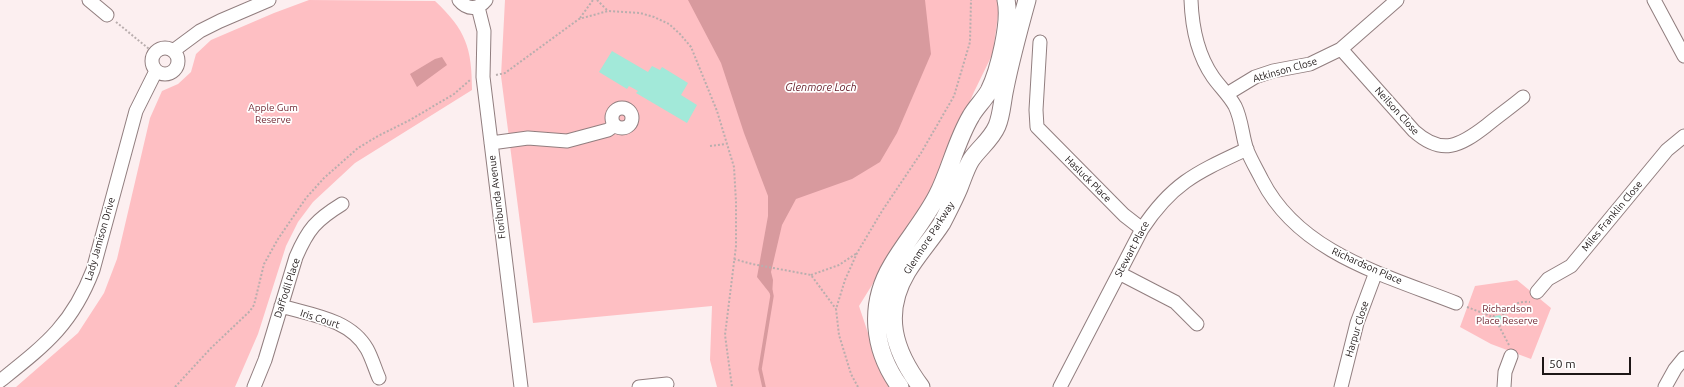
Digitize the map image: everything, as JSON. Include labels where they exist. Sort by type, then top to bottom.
[{"type":"main road","name":"Glenmore Parkway","points":[[900,387],[884,360],[879,342],[877,310],[881,291],[891,266],[918,229],[937,195],[970,117],[984,98],[993,80],[1008,14],[1006,0]]},
{"type":"main road","name":"Glenmore Parkway","points":[[921,387],[902,358],[896,341],[894,316],[898,291],[907,272],[941,223],[955,198],[972,158],[989,139],[997,125],[1002,109],[1003,95],[1018,30],[1027,0]]},
{"type":"street","points":[[89,0],[108,15]]},
{"type":"street","points":[[173,51],[200,31],[220,20],[268,0]]},
{"type":"street","points":[[459,0],[468,7],[482,3]]},
{"type":"street","name":"Richardson Place","points":[[1191,0],[1193,30],[1200,52],[1214,78],[1228,94],[1238,112],[1247,149],[1262,181],[1270,194],[1294,222],[1315,240],[1335,253],[1376,272],[1456,303]]},
{"type":"street","name":"Atkinson Close","points":[[1228,94],[1255,77],[1273,71],[1310,64],[1341,49],[1397,0]]},
{"type":"street","points":[[1654,0],[1684,56]]},
{"type":"street","name":"Floribunda Avenue","points":[[482,3],[484,31],[483,77],[521,387]]},
{"type":"street","name":"Hasluck Place","points":[[1040,42],[1036,110],[1037,127],[1124,215],[1142,229]]},
{"type":"street","points":[[162,48],[173,51],[178,58],[178,63],[174,70],[171,73],[163,74],[156,70],[152,60],[154,53],[162,48]]},
{"type":"street","name":"Neilson Close","points":[[1341,49],[1414,132],[1421,138],[1434,144],[1448,146],[1462,142],[1523,97]]},
{"type":"street","name":"Lady Jamison Drive","points":[[0,381],[45,344],[70,315],[82,295],[93,270],[134,119],[144,93],[156,70]]},
{"type":"street","points":[[491,143],[528,138],[567,141],[608,130],[615,125]]},
{"type":"street","name":"Miles Franklin Close","points":[[1536,297],[1548,279],[1571,266],[1667,150],[1684,136]]},
{"type":"street","name":"Stewart Place","points":[[1060,387],[1142,229],[1159,204],[1178,186],[1205,169],[1247,149]]},
{"type":"street","name":"Daffodil Place","points":[[254,387],[265,360],[296,258],[307,234],[323,215],[342,204]]},
{"type":"street","name":"Harpur Close","points":[[1341,387],[1357,322],[1376,272]]},
{"type":"street","points":[[1119,273],[1175,302],[1196,324]]},
{"type":"street","name":"Iris Court","points":[[281,306],[334,322],[351,331],[368,351],[379,378]]},
{"type":"street","points":[[1504,387],[1505,372],[1511,356]]},
{"type":"street","points":[[1665,387],[1675,369],[1684,358]]},
{"type":"street","points":[[639,387],[667,384]]},
{"type":"path","points":[[579,20],[593,0]]},
{"type":"path","points":[[597,0],[608,11]]},
{"type":"path","points":[[858,387],[851,374],[838,335],[836,309],[845,280],[857,253],[882,211],[921,153],[954,96],[970,42],[971,0]]},
{"type":"path","points":[[483,77],[505,73],[579,20],[608,11],[640,13],[654,17],[669,24],[691,47],[717,111],[734,167],[736,202],[734,259],[725,336],[732,387]]},
{"type":"path","points":[[108,15],[154,53]]},
{"type":"path","points":[[710,146],[727,144]]},
{"type":"path","points":[[734,259],[777,270],[811,275],[839,265],[857,253]]},
{"type":"path","points":[[811,275],[836,309]]},
{"type":"path","points":[[1499,326],[1503,324],[1508,310],[1516,303],[1536,297]]},
{"type":"path","points":[[1456,303],[1493,317]]},
{"type":"path","points":[[1505,315],[1497,312],[1492,320],[1499,326],[1509,347],[1511,356]]},
{"type":"green space","name":"Apple Gum Reserve","points":[[309,0],[435,1],[454,21],[465,41],[471,62],[472,90],[355,163],[313,202],[298,222],[286,246],[258,334],[235,387],[16,387],[78,333],[104,293],[117,259],[150,118],[162,91],[178,84],[191,72],[196,54],[211,40]]},
{"type":"green space","points":[[505,0],[1000,0],[993,53],[974,92],[931,190],[859,306],[881,372],[889,387],[717,387],[710,360],[712,306],[533,323],[501,76]]},
{"type":"green space","name":"Richardson Place Reserve","points":[[1517,280],[1551,308],[1531,359],[1491,344],[1460,327],[1475,286]]},
{"type":"water","name":"Glenmore Loch","points":[[688,0],[925,0],[931,54],[897,133],[880,162],[852,179],[796,199],[782,225],[771,272],[773,280],[772,296],[757,277],[768,216],[768,196],[744,133],[721,63]]},
{"type":"water","points":[[442,57],[447,65],[417,87],[410,74],[435,59]]},
{"type":"building","points":[[612,51],[648,72],[652,66],[660,70],[662,67],[688,83],[681,95],[697,105],[687,123],[636,93],[638,91],[629,86],[627,89],[599,72]]},
{"type":"building","points":[[1500,315],[1504,318],[1502,323],[1497,324],[1493,320],[1495,316]]},
{"type":"waterway","points":[[764,387],[760,369],[772,296],[771,291]]}]
